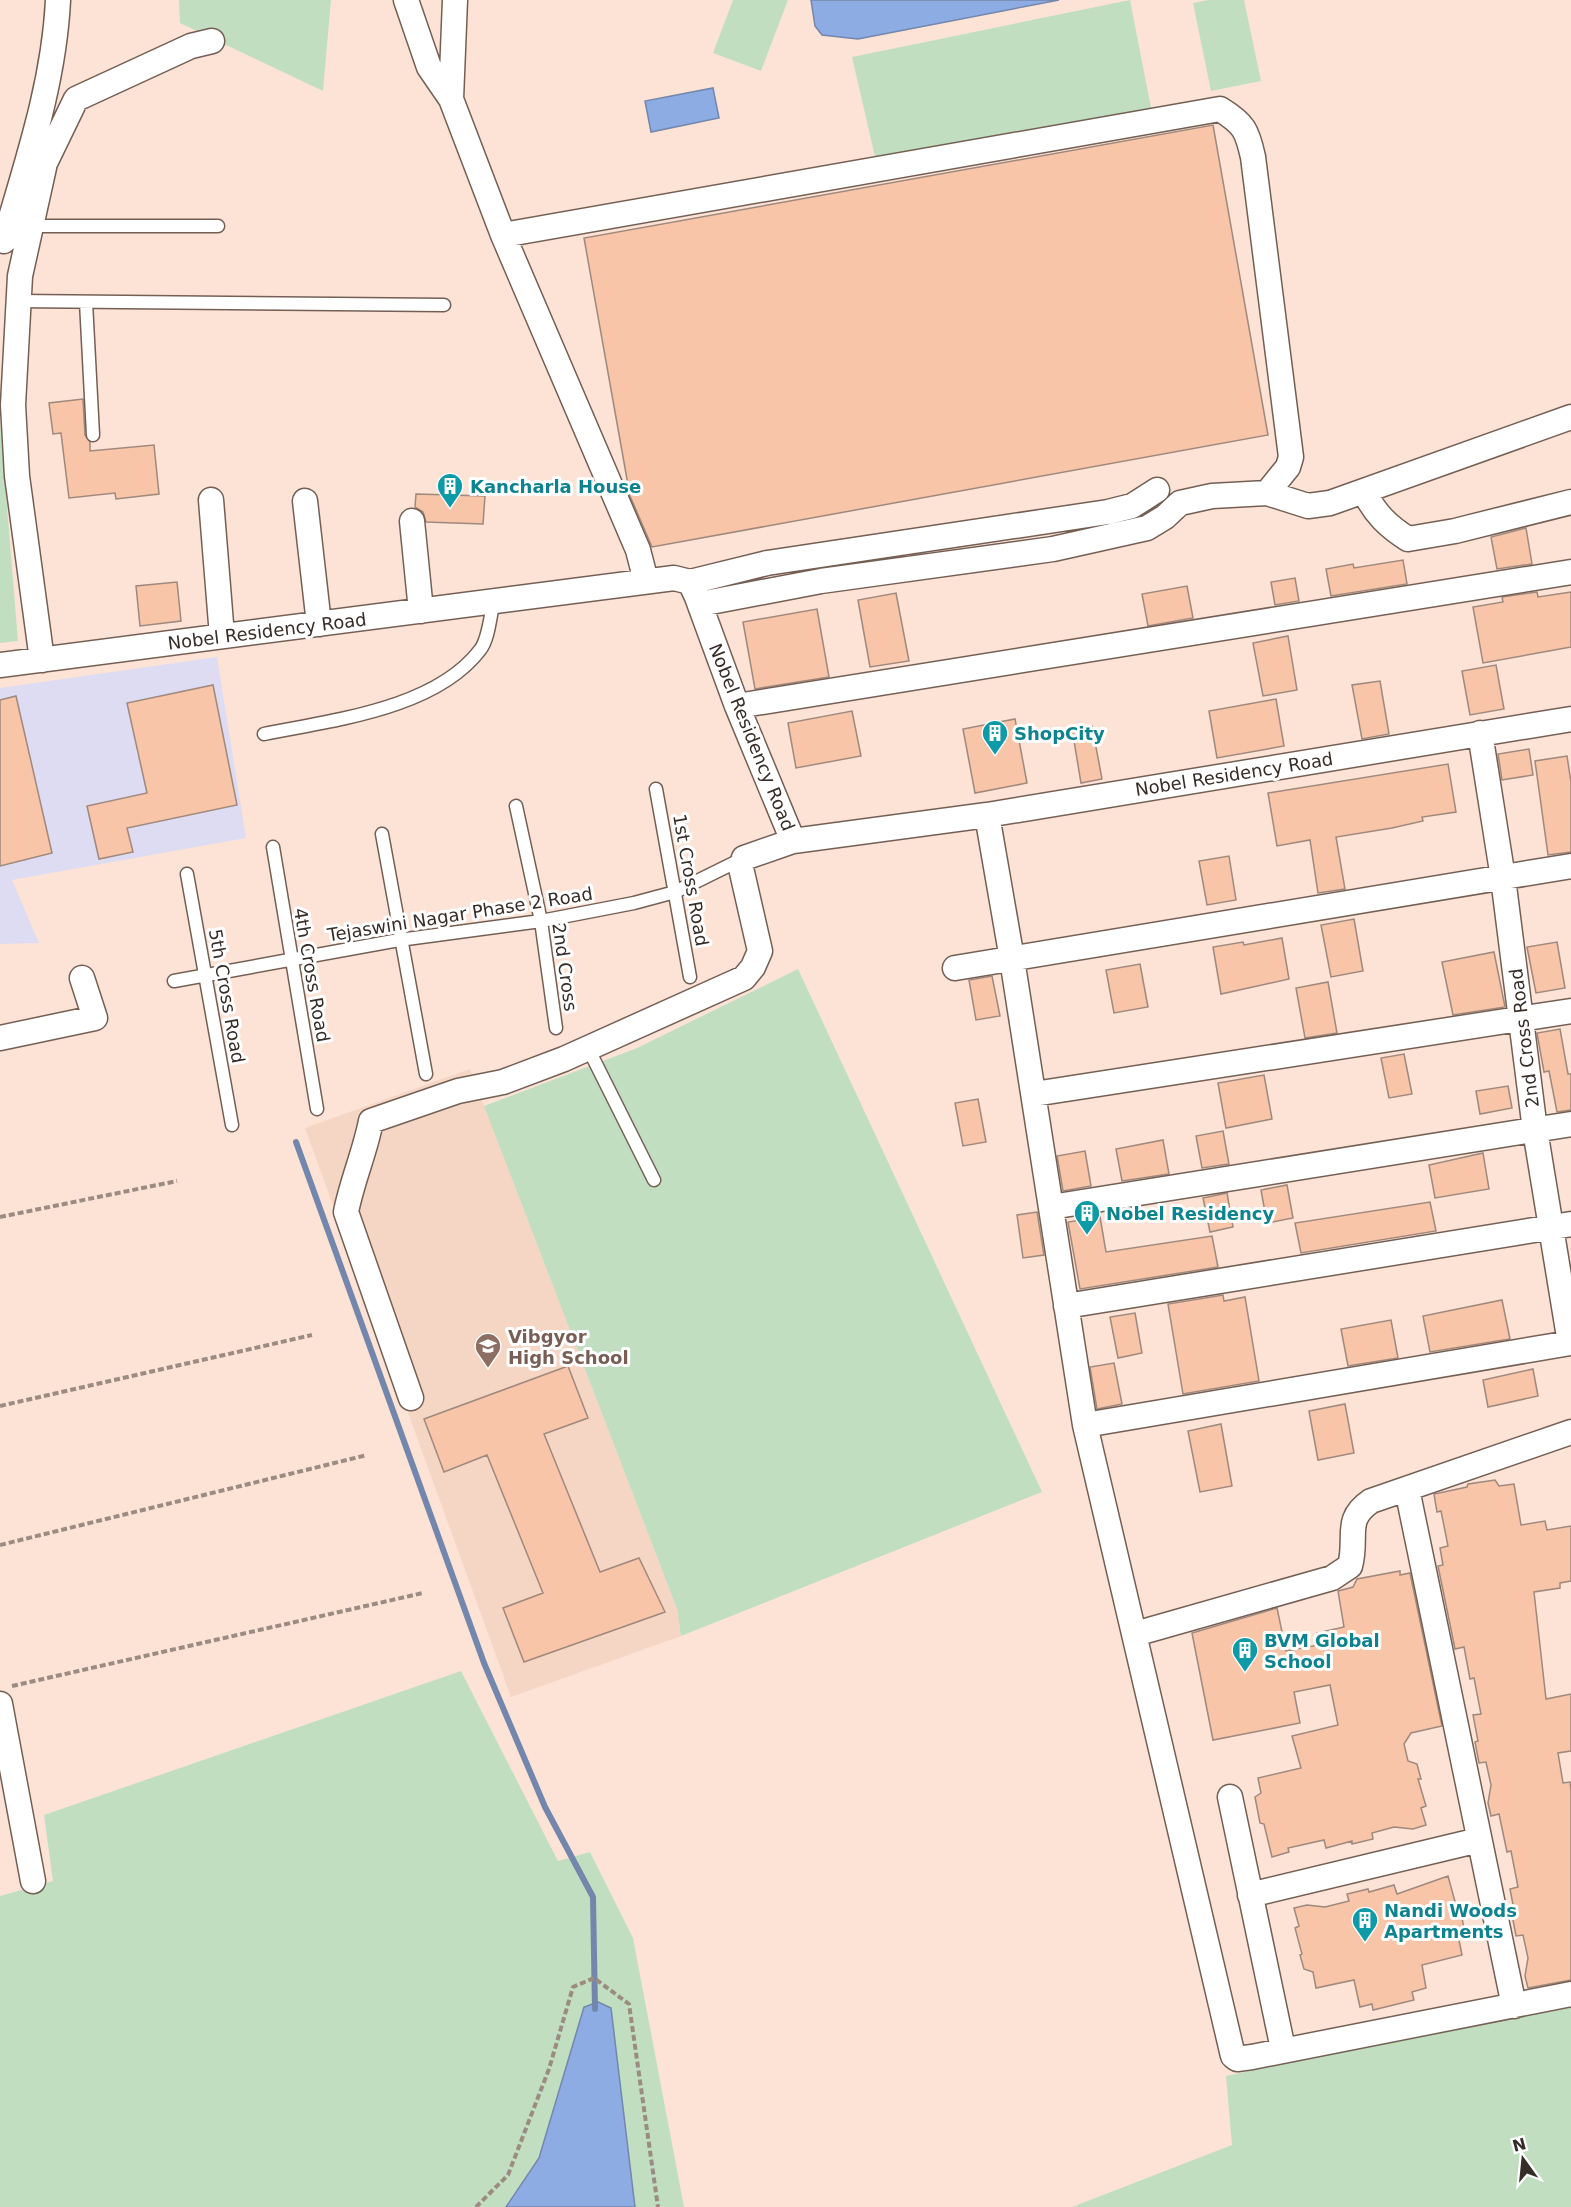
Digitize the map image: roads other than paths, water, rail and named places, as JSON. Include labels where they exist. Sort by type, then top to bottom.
[{"type":"street","points":[[4,241],[44,99],[56,34],[58,0]]},
{"type":"street","points":[[406,0],[429,67],[451,99],[503,235],[619,508],[624,553],[640,582]]},
{"type":"street","points":[[451,99],[455,0]]},
{"type":"street","points":[[42,660],[14,437],[18,301],[10,276],[31,226],[45,163],[76,99],[191,46],[212,41]]},
{"type":"street","points":[[503,235],[1220,109],[1236,119],[1247,131],[1253,157],[1291,457],[1288,467],[1267,493]]},
{"type":"street","points":[[700,604],[821,581],[1053,549],[1147,528],[1165,517],[1180,503],[1212,496],[1267,493],[1308,506],[1330,503],[1365,493],[1571,417]]},
{"type":"street","points":[[690,582],[766,563],[1108,512],[1132,506],[1157,490]]},
{"type":"street","points":[[1365,493],[1373,510],[1393,530],[1408,539],[1455,531],[1571,502]]},
{"type":"street","points":[[211,500],[222,636]]},
{"type":"street","points":[[304,501],[318,624]]},
{"type":"street","points":[[412,521],[421,611]]},
{"type":"street","points":[[737,706],[1571,572]]},
{"type":"street","name":"Nobel Residency Road","points":[[0,665],[674,578],[690,582],[737,706],[794,841],[987,814],[1571,719]]},
{"type":"street","name":"2nd Cross Road","points":[[1480,733],[1503,878],[1535,1130],[1561,1226],[1570,1343]]},
{"type":"street","points":[[987,814],[1034,1094],[1085,1425],[1135,1634],[1192,1892],[1233,2056],[1237,2059],[1571,1994]]},
{"type":"street","points":[[411,1398],[346,1212],[351,1187],[365,1152],[371,1121],[458,1091],[503,1082],[588,1048],[744,978],[753,967],[760,951],[741,868],[744,858],[794,841]]},
{"type":"street","points":[[955,968],[1571,866]]},
{"type":"street","points":[[0,1038],[95,1018],[82,978]]},
{"type":"street","points":[[1034,1094],[1571,1011]]},
{"type":"street","points":[[1051,1208],[1571,1124]]},
{"type":"street","points":[[1066,1306],[1561,1226]]},
{"type":"street","points":[[1085,1425],[1570,1343]]},
{"type":"street","points":[[1135,1634],[1332,1578],[1350,1566],[1355,1548],[1353,1520],[1357,1511],[1371,1501],[1571,1432]]},
{"type":"street","points":[[1407,1489],[1514,2006]]},
{"type":"street","points":[[0,1704],[33,1881]]},
{"type":"street","points":[[1230,1797],[1284,2049]]},
{"type":"street","points":[[1250,1895],[1479,1840]]},
{"type":"lane","points":[[31,226],[218,226]]},
{"type":"lane","points":[[18,301],[444,304]]},
{"type":"lane","points":[[86,302],[93,435]]},
{"type":"lane","points":[[264,734],[376,711],[450,680],[482,648],[494,601]]},
{"type":"lane","name":"1st Cross Road","points":[[656,789],[690,977]]},
{"type":"lane","name":"2nd Cross","points":[[516,806],[541,921],[556,1028]]},
{"type":"lane","points":[[382,834],[399,940],[426,1074]]},
{"type":"lane","name":"4th Cross Road","points":[[273,847],[317,1109]]},
{"type":"lane","name":"Tejaswini Nagar Phase 2 Road","points":[[174,981],[399,940],[541,921],[634,903],[675,891],[744,858]]},
{"type":"lane","name":"5th Cross Road","points":[[187,874],[232,1125]]},
{"type":"lane","points":[[588,1048],[654,1180]]},
{"type":"water","points":[[811,0],[1059,0],[858,39],[822,35],[815,26]]},
{"type":"water","points":[[713,88],[719,118],[651,132],[645,101]]},
{"type":"water","points":[[598,2002],[611,2008],[635,2207],[506,2207],[539,2158],[584,2007]]},
{"type":"waterway","points":[[296,1142],[484,1663],[545,1807],[593,1897],[595,2009]]},
{"type":"place","name":"Kancharla House","points":[[450,509]]},
{"type":"place","name":"ShopCity","points":[[995,756]]},
{"type":"place","name":"Nobel Residency","points":[[1087,1236]]},
{"type":"place","name":"Vibgyor High School","points":[[488,1369]]},
{"type":"place","name":"BVM Global School","points":[[1245,1673]]},
{"type":"place","name":"Nandi Woods Apartments","points":[[1365,1943]]}]
